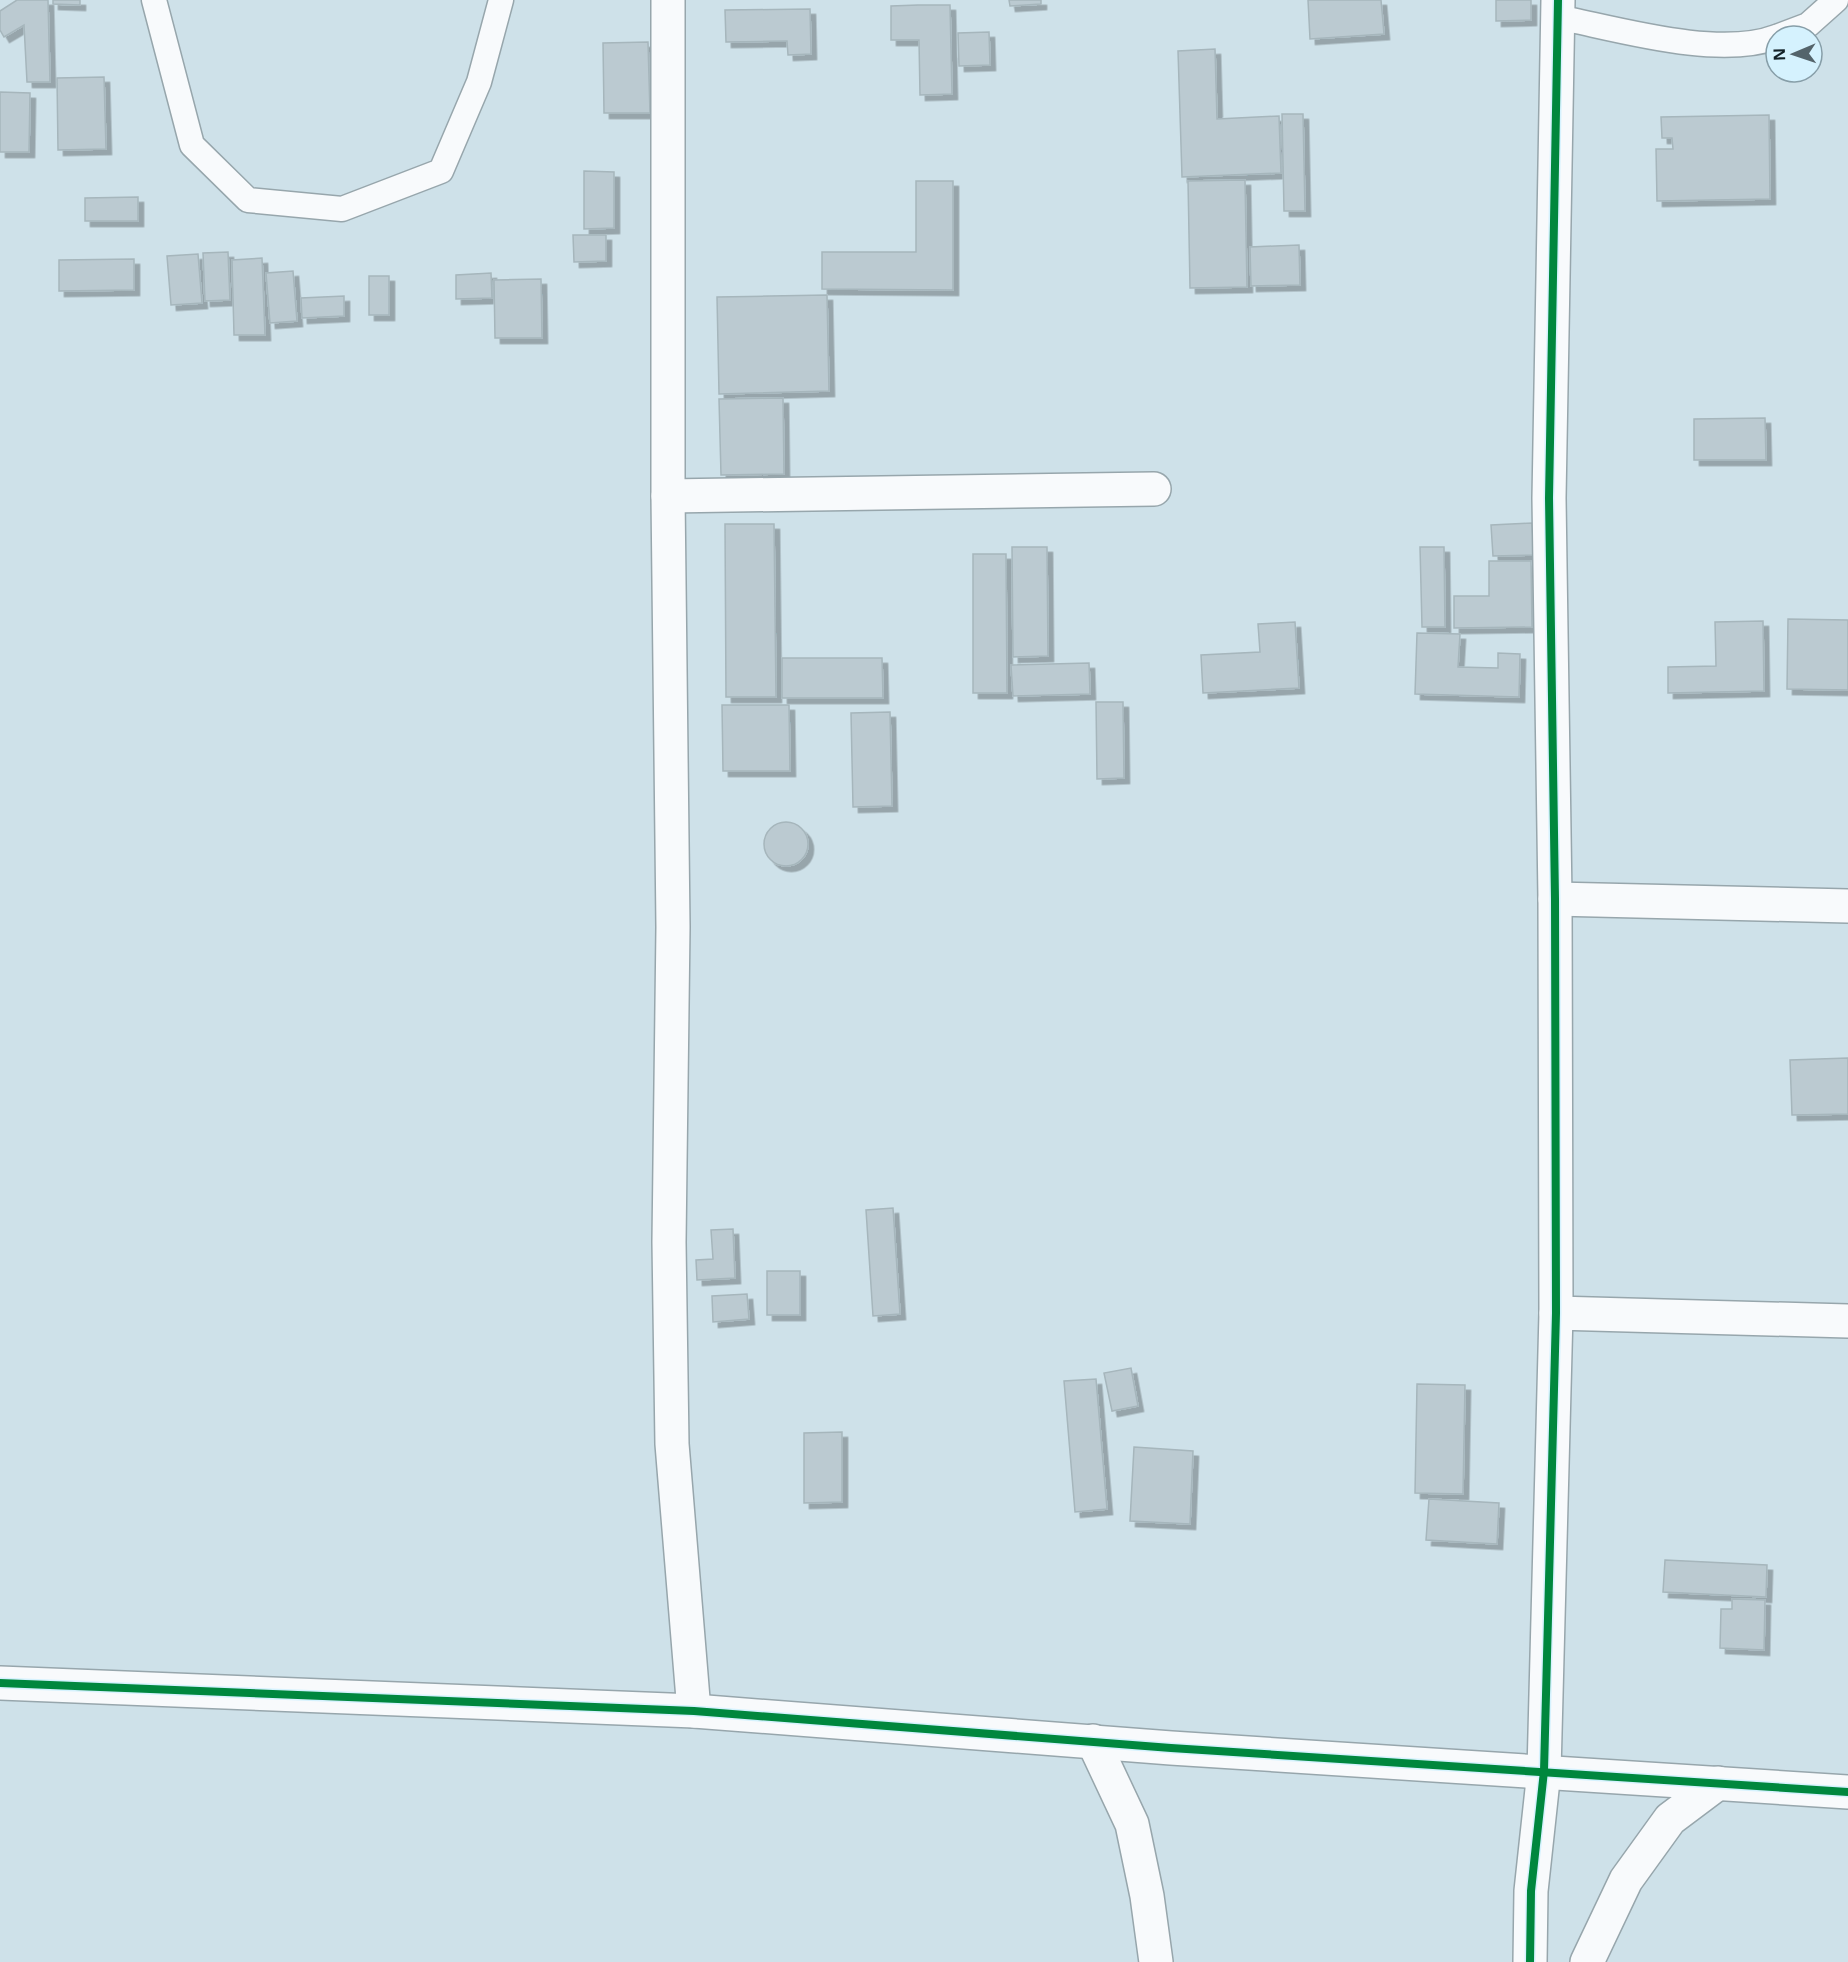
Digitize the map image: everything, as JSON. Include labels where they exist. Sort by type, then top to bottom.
[{"type":"street","points":[[668,0],[668,496],[673,927],[669,1242],[672,1444],[694,1711]]},
{"type":"street","points":[[1530,1962],[1531,1890],[1544,1771],[1556,1313],[1555,899],[1549,498],[1558,9]]},
{"type":"street","points":[[668,496],[1154,489]]},
{"type":"street","points":[[1555,899],[1848,906]]},
{"type":"street","points":[[1556,1313],[1848,1321]]},
{"type":"street","points":[[0,1683],[694,1711],[1093,1741],[1848,1792]]},
{"type":"street","points":[[1093,1741],[1132,1824],[1147,1896],[1156,1962]]},
{"type":"street","points":[[1587,1962],[1626,1880],[1670,1819],[1718,1783]]},
{"type":"lane","points":[[154,0],[192,145],[248,200],[342,208],[441,171],[479,82],[501,0]]},
{"type":"lane","points":[[1809,24],[1836,0]]},
{"type":"lane","points":[[1558,9],[1670,40],[1717,46],[1764,42]]},
{"type":"building","points":[[17,0],[48,0],[50,82],[27,82],[24,25],[4,37],[0,30],[0,11]]},
{"type":"building","points":[[53,0],[80,0],[80,5],[53,4]]},
{"type":"building","points":[[1009,0],[1041,0],[1041,4],[1010,6]]},
{"type":"building","points":[[1308,0],[1381,0],[1384,34],[1310,39]]},
{"type":"building","points":[[1496,0],[1531,0],[1531,20],[1496,21]]},
{"type":"building","points":[[950,5],[952,94],[920,95],[919,40],[891,40],[891,6]]},
{"type":"building","points":[[810,9],[811,54],[788,55],[787,41],[726,42],[725,10]]},
{"type":"building","points":[[989,32],[990,65],[959,66],[958,33]]},
{"type":"building","points":[[648,42],[650,113],[604,113],[603,43]]},
{"type":"building","points":[[1215,49],[1217,119],[1279,116],[1281,173],[1182,177],[1178,51]]},
{"type":"building","points":[[104,77],[106,149],[58,150],[57,78]]},
{"type":"building","points":[[0,92],[30,93],[29,152],[0,152]]},
{"type":"building","points":[[1282,114],[1303,114],[1305,211],[1284,211]]},
{"type":"building","points":[[1769,115],[1770,199],[1657,201],[1656,149],[1673,149],[1672,138],[1662,138],[1661,117]]},
{"type":"building","points":[[584,171],[614,172],[614,228],[584,229]]},
{"type":"building","points":[[1245,180],[1247,287],[1190,288],[1188,181]]},
{"type":"building","points":[[916,181],[953,181],[953,290],[822,289],[822,252],[916,252]]},
{"type":"building","points":[[138,197],[138,221],[85,221],[85,198]]},
{"type":"building","points":[[573,235],[606,235],[606,261],[574,262]]},
{"type":"building","points":[[1299,245],[1300,285],[1251,286],[1250,247]]},
{"type":"building","points":[[228,252],[230,300],[205,301],[203,253]]},
{"type":"building","points":[[198,254],[202,303],[171,305],[167,256]]},
{"type":"building","points":[[262,258],[265,335],[234,335],[232,260]]},
{"type":"building","points":[[134,259],[134,290],[59,291],[59,260]]},
{"type":"building","points":[[293,271],[297,321],[270,323],[266,273]]},
{"type":"building","points":[[491,273],[492,298],[456,299],[456,275]]},
{"type":"building","points":[[369,276],[389,276],[389,315],[369,315]]},
{"type":"building","points":[[541,279],[542,338],[495,338],[494,280]]},
{"type":"building","points":[[827,295],[829,391],[719,394],[717,297]]},
{"type":"building","points":[[344,296],[344,316],[302,318],[301,298]]},
{"type":"building","points":[[783,398],[784,474],[721,475],[719,399]]},
{"type":"building","points":[[1765,418],[1766,460],[1694,460],[1694,419]]},
{"type":"building","points":[[1532,523],[1534,555],[1493,556],[1491,525]]},
{"type":"building","points":[[725,524],[774,524],[776,697],[726,697]]},
{"type":"building","points":[[1012,547],[1047,547],[1048,656],[1013,657]]},
{"type":"building","points":[[1420,547],[1444,547],[1445,627],[1422,627]]},
{"type":"building","points":[[973,554],[1006,554],[1007,693],[973,693]]},
{"type":"building","points":[[1489,561],[1531,561],[1532,627],[1454,628],[1454,596],[1489,596]]},
{"type":"building","points":[[1788,619],[1848,620],[1848,690],[1787,689]]},
{"type":"building","points":[[1763,621],[1764,691],[1668,693],[1668,667],[1716,666],[1715,622]]},
{"type":"building","points":[[1295,622],[1299,688],[1203,693],[1201,655],[1260,652],[1258,624]]},
{"type":"building","points":[[1417,633],[1460,634],[1458,667],[1498,668],[1498,653],[1520,654],[1519,697],[1415,694]]},
{"type":"building","points":[[782,658],[882,658],[883,698],[782,698]]},
{"type":"building","points":[[1089,663],[1090,694],[1013,696],[1011,665]]},
{"type":"building","points":[[1096,702],[1123,702],[1124,778],[1097,779]]},
{"type":"building","points":[[722,705],[789,705],[790,771],[723,771]]},
{"type":"building","points":[[890,712],[892,806],[853,807],[851,713]]},
{"type":"building","points":[[786,822],[802,828],[808,844],[802,860],[786,866],[770,860],[764,844],[770,828]]},
{"type":"building","points":[[1848,1058],[1848,1114],[1792,1115],[1790,1060]]},
{"type":"building","points":[[893,1208],[900,1314],[873,1316],[866,1210]]},
{"type":"building","points":[[733,1229],[735,1278],[697,1280],[696,1260],[713,1259],[711,1230]]},
{"type":"building","points":[[767,1271],[800,1271],[800,1315],[767,1315]]},
{"type":"building","points":[[747,1294],[749,1319],[713,1322],[712,1296]]},
{"type":"building","points":[[1131,1368],[1138,1406],[1112,1411],[1104,1373]]},
{"type":"building","points":[[1096,1379],[1107,1509],[1075,1512],[1064,1381]]},
{"type":"building","points":[[1417,1384],[1465,1385],[1463,1494],[1415,1493]]},
{"type":"building","points":[[842,1432],[842,1502],[804,1503],[804,1433]]},
{"type":"building","points":[[1134,1447],[1193,1451],[1190,1524],[1130,1521]]},
{"type":"building","points":[[1429,1499],[1499,1503],[1497,1544],[1426,1540]]},
{"type":"building","points":[[1665,1560],[1767,1565],[1766,1597],[1663,1592]]},
{"type":"building","points":[[1732,1599],[1765,1600],[1764,1650],[1720,1648],[1721,1609],[1732,1609]]},
{"type":"cycle path","points":[[1530,1962],[1531,1891],[1544,1771],[1556,1313],[1555,899],[1549,498],[1558,0]]},
{"type":"cycle path","points":[[0,1683],[694,1711],[1171,1748],[1848,1792]]}]
